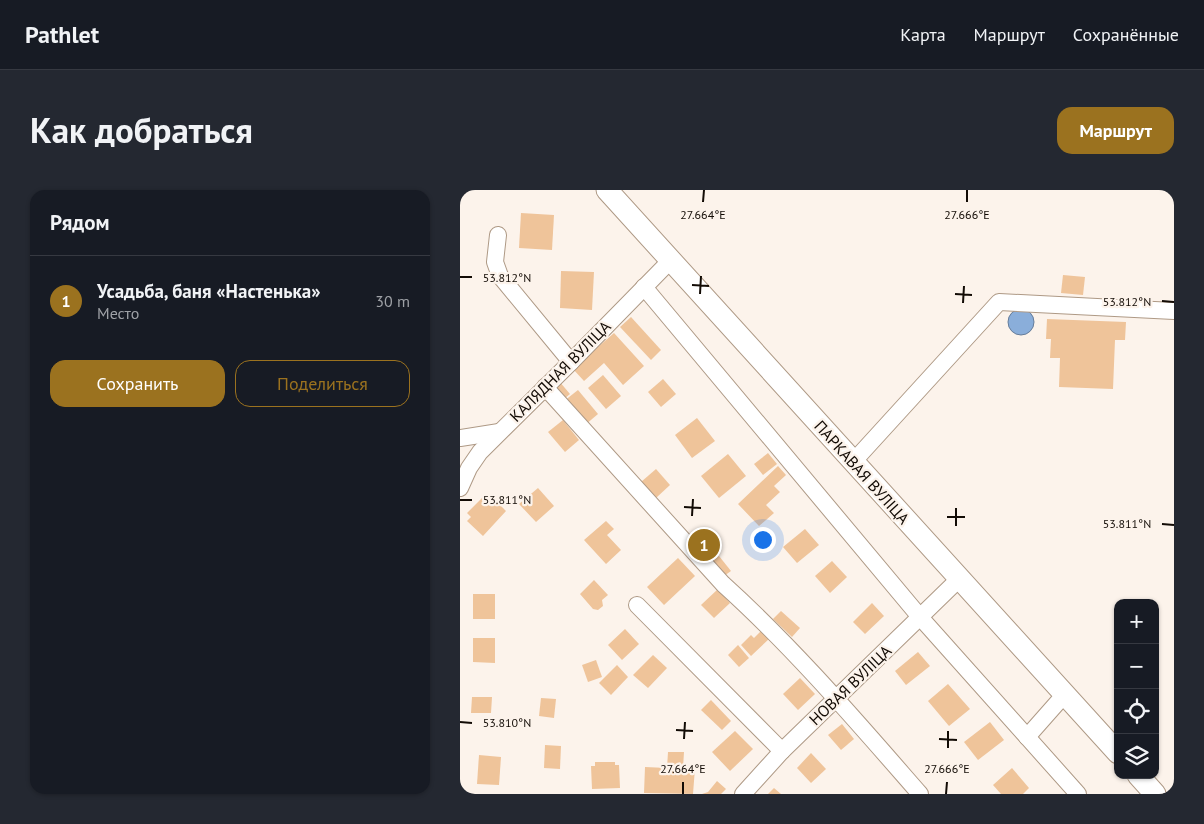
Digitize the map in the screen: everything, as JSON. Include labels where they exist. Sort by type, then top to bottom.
[{"type":"main road","name":"ПАРКАВАЯ ВУЛІЦА","points":[[607,190],[1114,749]]},
{"type":"street","points":[[498,235],[495,262],[500,276],[571,362]]},
{"type":"street","name":"КАЛЯДНАЯ ВУЛІЦА","points":[[460,488],[468,468],[480,452],[670,260]]},
{"type":"street","points":[[644,287],[920,618],[1078,794]]},
{"type":"street","points":[[853,462],[999,302],[1174,311]]},
{"type":"street","points":[[545,387],[723,584],[756,614],[836,699],[920,794]]},
{"type":"street","points":[[468,468],[463,438],[499,432]]},
{"type":"street","name":"НОВАЯ ВУЛІЦА","points":[[743,794],[782,751],[959,579]]},
{"type":"street","points":[[637,605],[782,751]]},
{"type":"street","points":[[1027,737],[1064,694]]},
{"type":"water","points":[[1021,309],[1030,313],[1034,322],[1030,331],[1021,335],[1012,331],[1008,322],[1012,313]]},
{"type":"building","points":[[521,213],[554,215],[552,250],[519,248]]},
{"type":"building","points":[[561,271],[594,272],[592,310],[560,308]]},
{"type":"building","points":[[1063,275],[1085,277],[1083,295],[1061,293]]},
{"type":"building","points":[[631,317],[661,350],[651,360],[620,327]]},
{"type":"building","points":[[1047,319],[1126,322],[1125,340],[1115,340],[1113,389],[1059,387],[1060,358],[1050,358],[1051,339],[1046,339]]},
{"type":"building","points":[[614,333],[644,366],[623,385],[604,363],[584,381],[573,369]]},
{"type":"building","points":[[603,375],[621,396],[606,409],[588,388]]},
{"type":"building","points":[[663,379],[676,394],[661,407],[648,392]]},
{"type":"building","points":[[559,381],[570,394],[563,400],[552,387]]},
{"type":"building","points":[[578,390],[598,414],[585,425],[564,401]]},
{"type":"building","points":[[697,418],[715,441],[692,458],[675,435]]},
{"type":"building","points":[[563,420],[579,440],[565,452],[548,432]]},
{"type":"building","points":[[768,453],[777,464],[763,475],[754,464]]},
{"type":"building","points":[[728,454],[746,476],[719,498],[701,476]]},
{"type":"building","points":[[778,466],[786,475],[774,486],[780,492],[766,505],[774,513],[759,526],[738,504]]},
{"type":"building","points":[[656,469],[670,485],[656,498],[641,482]]},
{"type":"building","points":[[538,488],[554,506],[536,522],[519,504]]},
{"type":"building","points":[[484,496],[494,505],[497,502],[506,511],[483,536],[467,521],[471,517],[467,513]]},
{"type":"building","points":[[606,521],[614,529],[607,535],[621,550],[606,564],[584,540]]},
{"type":"building","points":[[805,529],[819,545],[797,563],[783,547]]},
{"type":"building","points":[[701,534],[713,550],[706,555],[694,540]]},
{"type":"building","points":[[719,556],[731,571],[724,576],[712,561]]},
{"type":"building","points":[[678,558],[695,576],[664,605],[647,587]]},
{"type":"building","points":[[832,561],[847,577],[830,593],[815,576]]},
{"type":"building","points":[[594,580],[608,595],[602,600],[603,606],[598,610],[593,609],[580,594]]},
{"type":"building","points":[[718,589],[730,603],[714,618],[701,605]]},
{"type":"building","points":[[473,594],[495,594],[495,619],[473,619]]},
{"type":"building","points":[[872,603],[884,616],[865,634],[853,622]]},
{"type":"building","points":[[781,611],[800,628],[792,637],[773,619]]},
{"type":"building","points":[[625,629],[639,644],[622,660],[608,645]]},
{"type":"building","points":[[762,630],[770,638],[751,656],[741,645],[751,635],[754,638]]},
{"type":"building","points":[[473,638],[495,638],[495,663],[473,662]]},
{"type":"building","points":[[738,645],[749,658],[739,667],[728,655]]},
{"type":"building","points":[[918,652],[930,666],[906,685],[895,671]]},
{"type":"building","points":[[653,655],[667,668],[648,688],[633,675]]},
{"type":"building","points":[[596,660],[602,677],[588,682],[582,665]]},
{"type":"building","points":[[617,665],[628,677],[611,695],[599,683]]},
{"type":"building","points":[[800,678],[815,694],[798,710],[783,694]]},
{"type":"building","points":[[948,684],[970,709],[949,726],[928,701]]},
{"type":"building","points":[[472,697],[492,697],[491,713],[471,713]]},
{"type":"building","points":[[541,698],[556,699],[554,718],[539,716]]},
{"type":"building","points":[[711,700],[731,721],[722,730],[701,710]]},
{"type":"building","points":[[990,722],[1004,740],[978,760],[964,742]]},
{"type":"building","points":[[842,724],[854,739],[841,750],[828,735]]},
{"type":"building","points":[[735,731],[753,749],[730,771],[712,752]]},
{"type":"building","points":[[545,745],[561,746],[560,769],[544,768]]},
{"type":"building","points":[[668,752],[684,752],[683,768],[695,768],[693,794],[644,793],[645,767],[667,768]]},
{"type":"building","points":[[811,753],[826,769],[811,783],[797,768]]},
{"type":"building","points":[[479,755],[501,757],[499,785],[477,784]]},
{"type":"building","points":[[595,762],[615,762],[615,765],[619,765],[620,788],[592,789],[591,766],[595,766]]},
{"type":"building","points":[[1012,768],[1029,788],[1023,794],[1001,794],[993,785]]},
{"type":"building","points":[[717,781],[726,789],[721,794],[702,794],[708,792]]},
{"type":"building","points":[[774,788],[781,794],[768,794]]},
{"type":"place","name":"Усадьба, баня «Настенька»","points":[[704,545]]}]
